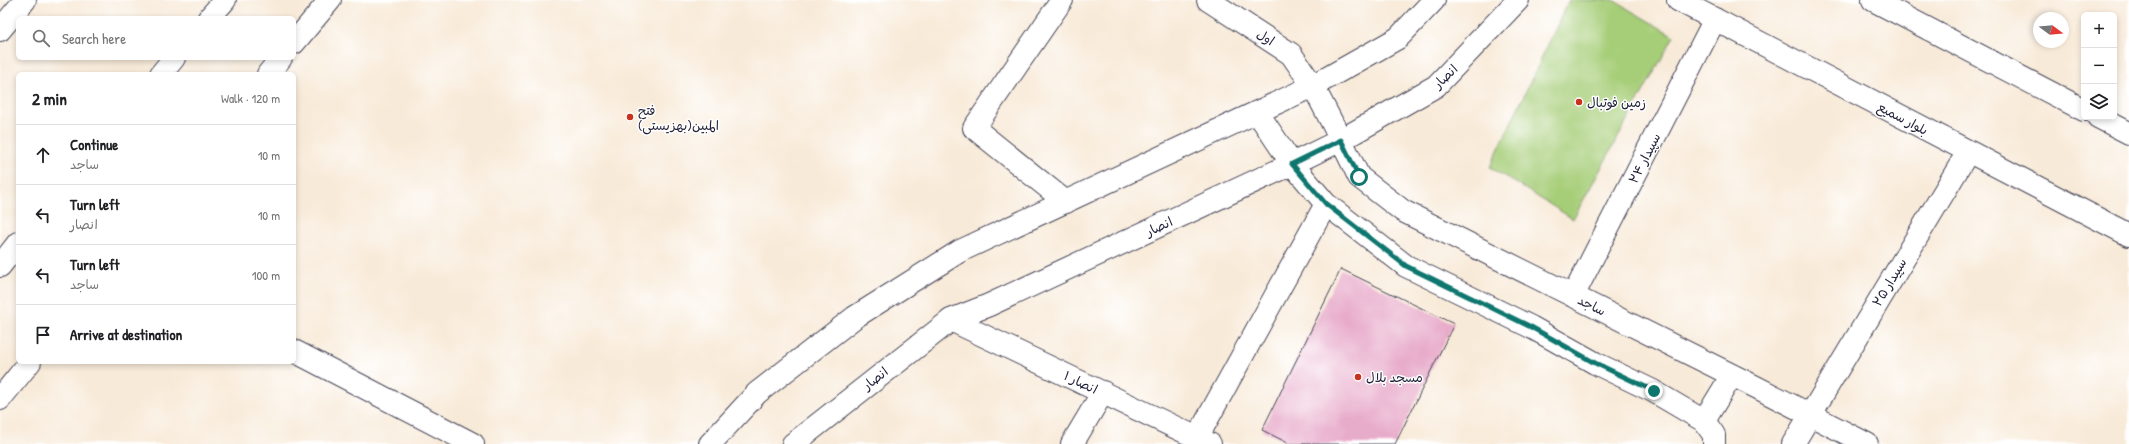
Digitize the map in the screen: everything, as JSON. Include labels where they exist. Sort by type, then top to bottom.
[{"type":"street","points":[[0,30],[25,0]]},
{"type":"street","points":[[211,16],[225,0]]},
{"type":"street","points":[[296,41],[330,0]]},
{"type":"street","points":[[1062,0],[974,128],[1066,202]]},
{"type":"street","name":"اول","points":[[1208,0],[1291,54],[1313,86],[1341,140]]},
{"type":"street","points":[[710,444],[757,393],[855,317],[960,251],[1313,86],[1398,38],[1434,0]]},
{"type":"street","name":"انصار","points":[[793,444],[951,320],[989,304],[1292,164],[1341,140],[1436,86],[1518,0]]},
{"type":"street","name":"بلوار سمیع","points":[[1678,0],[2129,235]]},
{"type":"street","points":[[1874,0],[1901,6],[2081,108]]},
{"type":"street","name":"سپیدار ۲۴","points":[[1573,296],[1715,19]]},
{"type":"street","points":[[163,72],[172,60]]},
{"type":"street","points":[[270,72],[279,60]]},
{"type":"street","points":[[1257,112],[1292,164],[1326,204],[1406,266],[1531,327],[1595,363],[1654,391],[1704,421],[1714,436],[1714,444]]},
{"type":"street","points":[[2104,120],[2129,133]]},
{"type":"street","name":"ساجد","points":[[1341,140],[1359,177],[1403,211],[1811,414],[1867,444]]},
{"type":"street","name":"سپیدار ۲۵","points":[[1793,444],[1968,152]]},
{"type":"street","points":[[1204,441],[1326,204]]},
{"type":"street","points":[[0,266],[16,246]]},
{"type":"street","name":"انصار ۱","points":[[951,320],[1204,441]]},
{"type":"street","points":[[296,352],[473,444]]},
{"type":"street","points":[[0,399],[28,364]]},
{"type":"street","points":[[1704,421],[1732,375]]},
{"type":"street","points":[[1072,444],[1103,392]]},
{"type":"green space","name":"زمین فوتبال","points":[[1569,0],[1613,0],[1674,36],[1573,219],[1490,167]]},
{"type":"building","name":"مسجد بلال","points":[[1341,269],[1454,324],[1395,444],[1290,444],[1262,430]]},
{"type":"place","name":"زمین فوتبال","points":[[1579,102]]},
{"type":"place","name":"فتح المبین(بهزیستی)","points":[[630,117]]},
{"type":"place","name":"مسجد بلال","points":[[1358,377]]},
{"type":"route","points":[[1359,177],[1341,140],[1292,164],[1326,204],[1355,228],[1406,266],[1531,327],[1595,363],[1654,391]]}]
